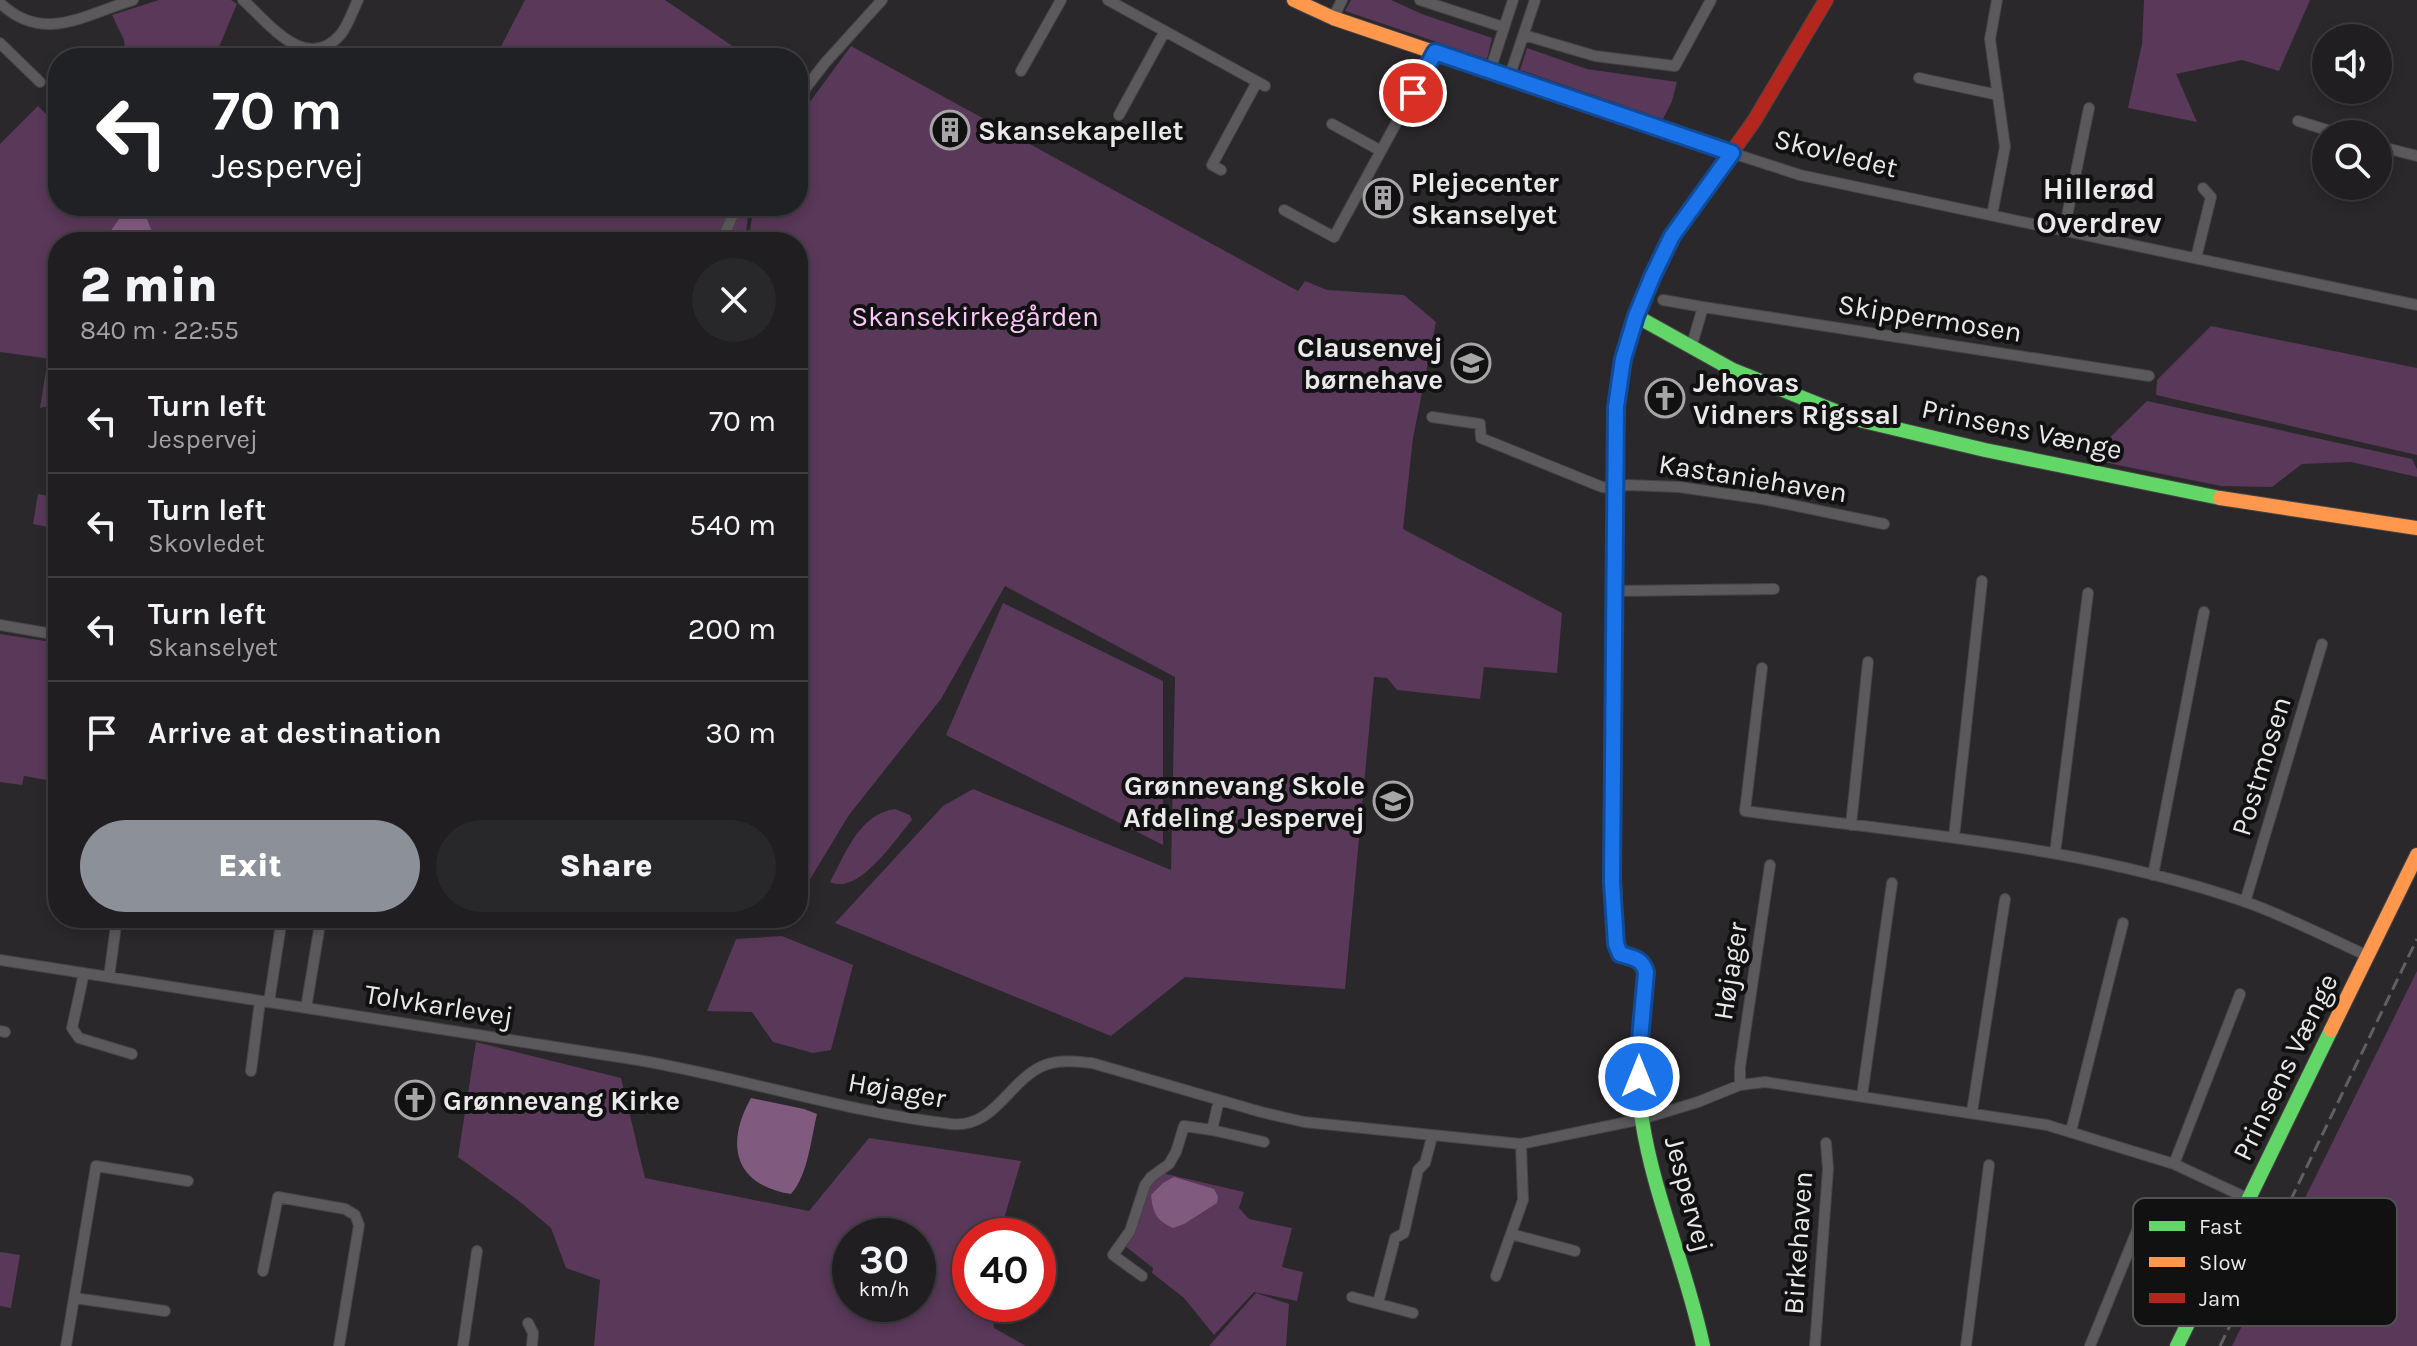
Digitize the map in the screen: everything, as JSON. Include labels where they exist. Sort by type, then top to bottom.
[{"type":"street","points":[[0,3],[22,20],[53,26],[133,0]]},
{"type":"street","points":[[243,0],[285,41],[298,47],[314,48],[328,43],[341,33],[358,0]]},
{"type":"street","points":[[1021,71],[1061,0]]},
{"type":"street","points":[[1108,0],[1261,84],[1212,165],[1221,170]]},
{"type":"street","name":"Skovledet","points":[[1294,0],[1314,4],[1333,18],[1800,175],[2417,305]]},
{"type":"street","points":[[1333,18],[1342,0]]},
{"type":"street","points":[[1420,0],[1503,27]]},
{"type":"street","points":[[1490,71],[1513,0]]},
{"type":"street","points":[[1509,78],[1535,0]]},
{"type":"street","points":[[1524,35],[1595,56],[1675,66],[1711,0]]},
{"type":"street","name":"Jespervej","points":[[1703,1346],[1642,1119],[1638,1062],[1646,972],[1639,959],[1620,954],[1616,944],[1613,906],[1616,407],[1623,359],[1636,316],[1672,236],[1778,83],[1826,0]]},
{"type":"street","points":[[1992,215],[2005,147],[1990,39],[1997,0]]},
{"type":"street","points":[[808,85],[874,2]]},
{"type":"street","points":[[1119,115],[1165,31]]},
{"type":"street","points":[[0,43],[40,82]]},
{"type":"street","points":[[1284,210],[1334,237],[1435,52]]},
{"type":"street","points":[[1919,78],[1998,95]]},
{"type":"street","points":[[2064,231],[2089,108]]},
{"type":"street","points":[[2298,121],[2312,125]]},
{"type":"street","points":[[1332,124],[1381,151]]},
{"type":"street","points":[[2392,150],[2417,156]]},
{"type":"street","points":[[2196,258],[2211,197],[2203,188]]},
{"type":"street","name":"Skippermosen","points":[[1663,300],[2149,376]]},
{"type":"street","points":[[1691,348],[1703,307]]},
{"type":"street","name":"Prinsens Vænge","points":[[1636,316],[1733,370],[1855,419],[1985,450],[2217,497],[2417,528]]},
{"type":"street","name":"Kastaniehaven","points":[[1432,417],[1480,424],[1481,438],[1602,487],[1679,487],[1763,499],[1884,524]]},
{"type":"street","points":[[1954,837],[1982,581]]},
{"type":"street","points":[[1614,591],[1774,589]]},
{"type":"street","points":[[2055,853],[2088,593]]},
{"type":"street","points":[[2153,875],[2204,612]]},
{"type":"street","points":[[0,625],[48,633]]},
{"type":"street","name":"Postmosen","points":[[2245,902],[2322,644]]},
{"type":"street","points":[[1851,825],[1868,662]]},
{"type":"street","points":[[1762,668],[1745,811],[1954,837],[2111,864],[2245,902],[2368,956]]},
{"type":"street","name":"Prinsens Vænge","points":[[2249,1198],[2417,855]]},
{"type":"street","name":"Højager","points":[[1740,1085],[1740,1067],[1770,865]]},
{"type":"street","points":[[1862,1096],[1892,883]]},
{"type":"street","points":[[1972,1112],[2005,899]]},
{"type":"street","points":[[2071,1131],[2123,923]]},
{"type":"street","points":[[109,977],[116,928]]},
{"type":"street","points":[[251,1071],[280,928]]},
{"type":"street","points":[[306,1008],[319,928]]},
{"type":"street","name":"Tolvkarlevej","points":[[0,960],[640,1060]]},
{"type":"street","points":[[84,973],[72,1028],[79,1038],[132,1054]]},
{"type":"street","points":[[2174,1164],[2240,994]]},
{"type":"street","name":"Højager","points":[[640,1060],[883,1114],[956,1125],[981,1119],[1023,1078],[1045,1065],[1068,1061],[1092,1063],[1304,1122],[1521,1144],[1642,1119],[1740,1085],[1765,1082],[1972,1112],[2071,1131],[2174,1164],[2247,1198]]},
{"type":"street","points":[[1212,1130],[1219,1100]]},
{"type":"street","points":[[1142,1276],[1113,1255],[1130,1231],[1145,1185],[1169,1164],[1184,1126],[1264,1142]]},
{"type":"street","points":[[1378,1303],[1395,1238],[1404,1233],[1418,1170],[1425,1163],[1432,1137]]},
{"type":"street","name":"Birkehaven","points":[[1815,1346],[1828,1169],[1826,1143]]},
{"type":"street","points":[[1496,1276],[1523,1200],[1521,1144]]},
{"type":"street","points":[[1966,1346],[1989,1165]]},
{"type":"street","points":[[66,1346],[96,1166],[188,1181]]},
{"type":"street","points":[[263,1271],[278,1197],[345,1209],[355,1215],[359,1225],[339,1346]]},
{"type":"street","points":[[1511,1234],[1575,1251]]},
{"type":"street","points":[[2090,1346],[2133,1240]]},
{"type":"street","points":[[463,1346],[477,1251]]},
{"type":"street","points":[[1352,1297],[1413,1313]]},
{"type":"street","points":[[75,1298],[165,1311]]},
{"type":"street","points":[[528,1323],[533,1333],[532,1346]]},
{"type":"street","name":"Prinsens Vænge","points":[[2177,1346],[2187,1326]]},
{"type":"green space","points":[[159,0],[231,0],[237,4],[219,48],[125,48],[112,15]]},
{"type":"green space","points":[[525,0],[665,0],[735,48],[500,48]]},
{"type":"green space","points":[[1351,0],[1391,0],[1492,38],[1487,59],[1345,11]]},
{"type":"green space","points":[[2144,0],[2310,0],[2279,71],[2242,60],[2176,74],[2197,122],[2128,108],[2142,44]]},
{"type":"green space","name":"Skansekirkegården","points":[[851,46],[1298,291],[1305,281],[1327,290],[1404,295],[1436,322],[1413,438],[1403,529],[1562,613],[1557,673],[1484,667],[1480,699],[1397,690],[1387,678],[1374,677],[1345,989],[1185,977],[1111,1036],[835,923],[943,806],[973,789],[1171,870],[1175,677],[1005,586],[941,699],[849,815],[808,883],[808,232],[750,232],[752,216],[808,216],[808,104]]},
{"type":"green space","points":[[1527,48],[1587,69],[1677,82],[1672,101],[1663,119],[1520,70]]},
{"type":"green space","points":[[38,106],[48,116],[48,216],[748,216],[746,232],[48,232],[48,359],[0,352],[0,144]]},
{"type":"green space","points":[[2211,326],[2417,368],[2417,455],[2156,395],[2157,380]]},
{"type":"green space","points":[[47,364],[48,406],[40,408]]},
{"type":"green space","points":[[2147,401],[2412,459],[2417,477],[2351,462],[2302,464],[2272,487],[2221,486],[2088,459]]},
{"type":"green space","points":[[38,494],[48,496],[48,527],[33,524]]},
{"type":"green space","points":[[1003,603],[1163,681],[1163,845],[946,735]]},
{"type":"green space","points":[[0,634],[48,641],[48,780],[24,776],[22,785],[0,782]]},
{"type":"green space","points":[[895,809],[910,815],[912,820],[886,852],[853,881],[841,884],[830,882],[848,847],[863,827],[872,818]]},
{"type":"green space","points":[[782,936],[853,965],[831,1050],[813,1053],[773,1042],[752,1012],[707,1011],[736,939]]},
{"type":"green space","points":[[2417,971],[2417,1346],[2232,1346],[2242,1326],[2397,1326],[2397,1198],[2305,1198]]},
{"type":"green space","points":[[476,1042],[621,1078],[645,1178],[809,1211],[869,1138],[1021,1161],[1004,1218],[952,1218],[952,1322],[993,1322],[994,1328],[1026,1346],[594,1346],[600,1280],[566,1268],[551,1228],[458,1157]]},
{"type":"green space","points":[[1162,1173],[1244,1192],[1239,1208],[1249,1219],[1292,1228],[1282,1267],[1303,1272],[1297,1301],[1254,1292],[1214,1335],[1184,1298],[1152,1273],[1153,1268],[1125,1246],[1149,1186]]},
{"type":"green space","points":[[0,1252],[20,1255],[11,1308],[0,1306]]},
{"type":"green space","points":[[1256,1293],[1289,1304],[1286,1346],[1209,1346]]},
{"type":"shaded area","points":[[119,219],[147,219],[152,232],[110,232]]},
{"type":"shaded area","points":[[751,1098],[817,1114],[805,1167],[791,1194],[757,1182],[746,1172],[740,1160],[738,1131]]},
{"type":"shaded area","points":[[1174,1177],[1214,1189],[1218,1197],[1217,1203],[1173,1228],[1156,1215],[1151,1195]]},
{"type":"railway","points":[[2292,1198],[2417,939]]},
{"type":"railway","points":[[2220,1346],[2230,1326]]},
{"type":"traffic: fast","points":[[1636,316],[1733,370],[1855,419],[1985,450],[2220,498]]},
{"type":"traffic: fast","points":[[1612,807],[1616,944],[1620,954],[1639,961],[1646,972],[1638,1065],[1642,1120],[1654,1177],[1703,1346]]},
{"type":"traffic: fast","points":[[2249,1198],[2331,1030]]},
{"type":"traffic: fast","points":[[2177,1346],[2187,1326]]},
{"type":"traffic: slow","points":[[1294,0],[1333,18],[1732,153]]},
{"type":"traffic: slow","points":[[1612,807],[1616,407],[1623,359],[1636,317]]},
{"type":"traffic: slow","points":[[2220,498],[2417,528]]},
{"type":"traffic: slow","points":[[2331,1030],[2417,855]]},
{"type":"traffic: jam","points":[[1636,317],[1672,236],[1754,121],[1826,0]]},
{"type":"place","name":"Skansekapellet","points":[[950,130]]},
{"type":"place","name":"Plejecenter Skanselyet","points":[[1383,198]]},
{"type":"place","name":"Clausenvej børnehave","points":[[1471,363]]},
{"type":"place","name":"Jehovas Vidners Rigssal","points":[[1665,398]]},
{"type":"place","name":"Grønnevang Skole Afdeling Jespervej","points":[[1393,801]]},
{"type":"place","name":"Grønnevang Kirke","points":[[415,1100]]},
{"type":"district","name":"Hillerød Overdrev","points":[[2099,206]]},
{"type":"route","points":[[1413,93],[1435,52],[1732,153],[1672,236],[1653,275],[1623,359],[1616,407],[1612,882],[1616,944],[1620,954],[1639,959],[1646,972],[1639,1077]]}]
